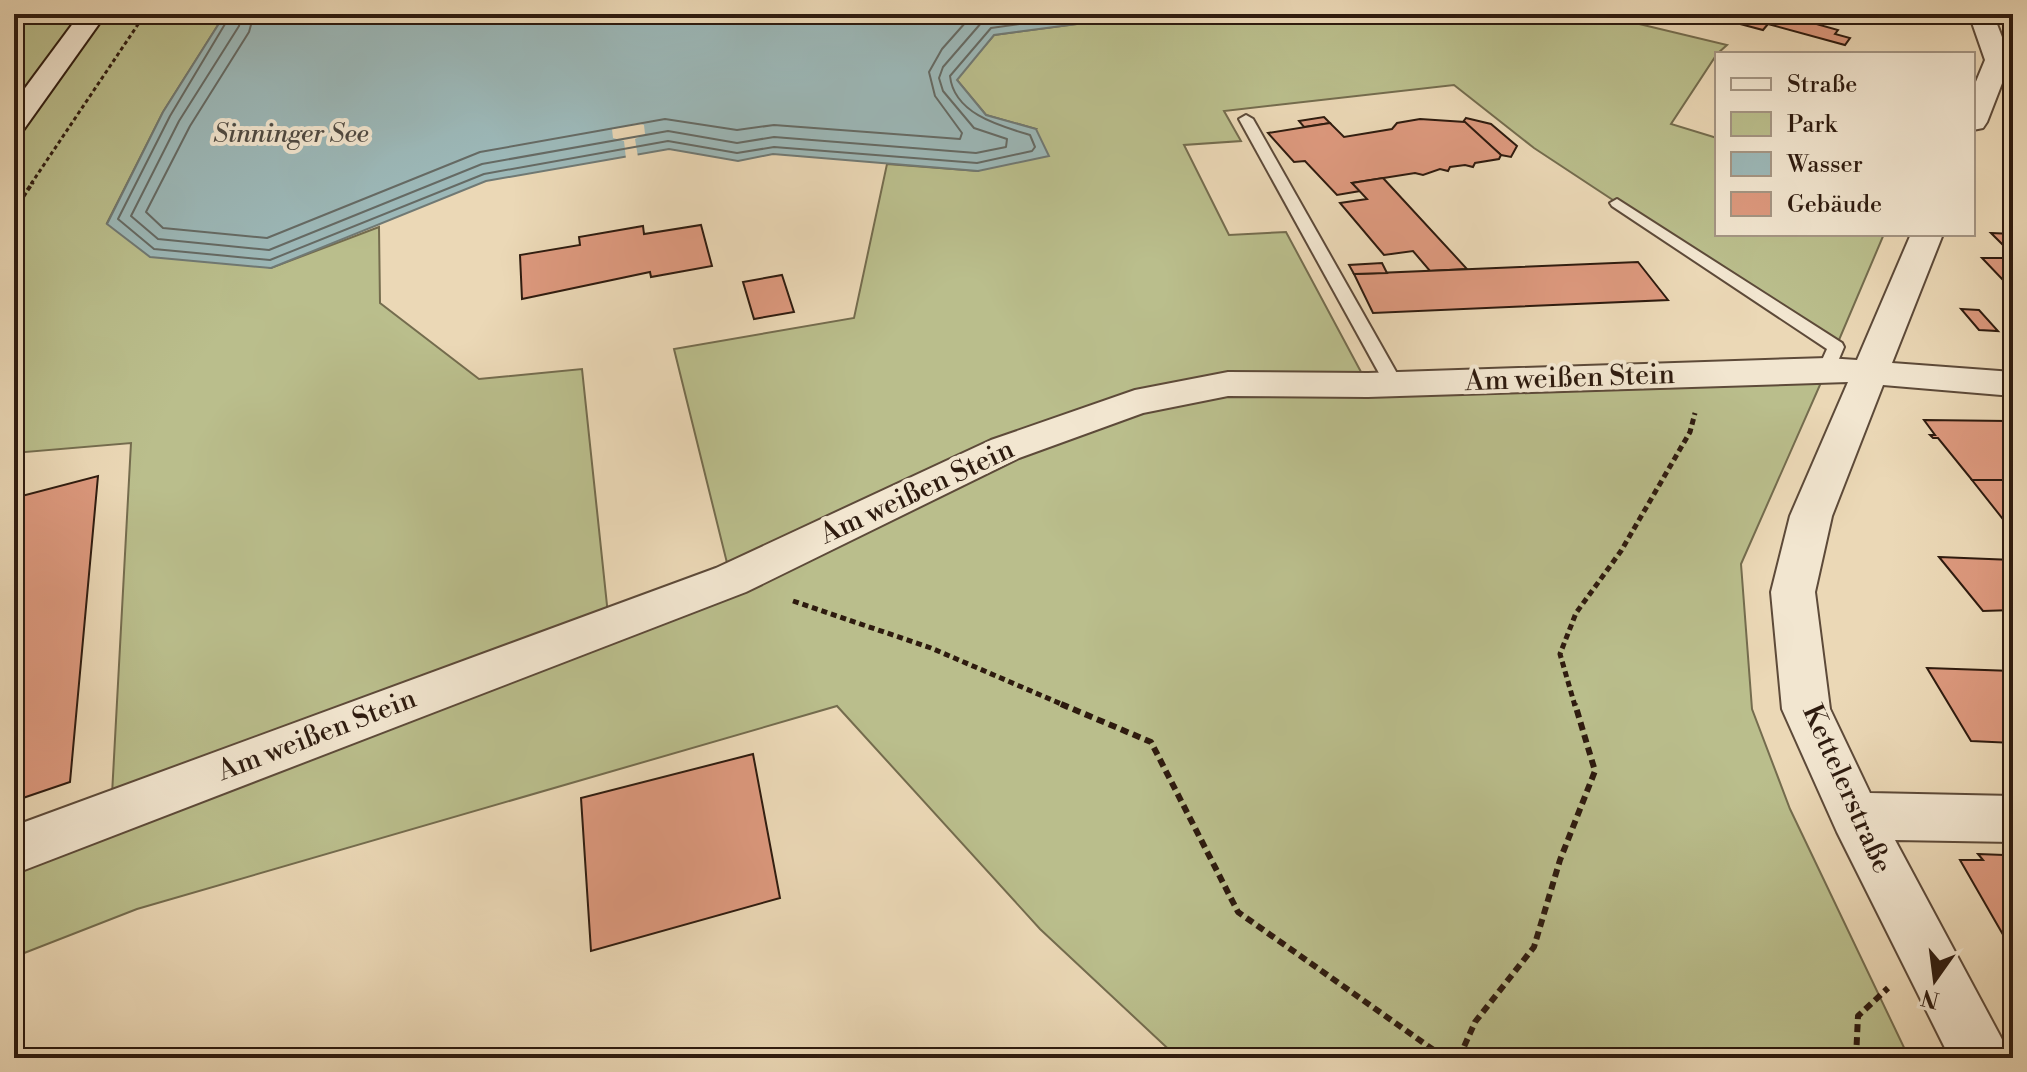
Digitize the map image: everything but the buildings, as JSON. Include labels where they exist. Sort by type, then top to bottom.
[{"type":"main road","points":[[14,123],[93,14]]},
{"type":"street","points":[[1975,117],[1998,60],[1981,14]]},
{"type":"street","name":"Kettelerstraße","points":[[1926,236],[1811,516],[1793,592],[1806,709],[1855,816],[1982,1058]]},
{"type":"street","name":"Am weißen Stein","points":[[14,850],[731,580],[1005,449],[1135,402],[1228,384],[1394,384],[1827,369],[1869,375],[2013,384]]},
{"type":"street","points":[[1855,816],[2013,819]]},
{"type":"lane","points":[[1246,119],[1394,384]]},
{"type":"lane","points":[[1617,203],[1836,347],[1827,369]]},
{"type":"path","points":[[14,210],[145,14]]},
{"type":"path","points":[[1459,1058],[1475,1022],[1534,947],[1560,860],[1595,771],[1560,654],[1576,613],[1621,551],[1690,432],[1707,373]]},
{"type":"path","points":[[731,580],[931,648],[1151,742],[1238,912],[1445,1058]]},
{"type":"path","points":[[1856,1058],[1858,1016],[1927,953]]},
{"type":"green space","points":[[32,14],[225,14],[163,112],[107,223],[271,268],[379,227],[380,303],[479,379],[582,369],[609,624],[731,579],[674,349],[854,318],[887,164],[978,171],[1036,129],[986,115],[956,79],[994,35],[1092,22],[1199,14],[1611,14],[1610,17],[1727,45],[1715,52],[1715,57],[1671,124],[1715,137],[1715,236],[1883,236],[1836,347],[1534,148],[1454,85],[1224,111],[1241,141],[1184,145],[1229,235],[1286,232],[1368,385],[1827,369],[1741,564],[1752,709],[1790,809],[1909,1058],[1178,1058],[1040,929],[837,706],[137,909],[14,957],[14,850],[111,813],[131,443],[14,453],[14,39]]},
{"type":"water","name":"Sinninger See","points":[[225,14],[1199,14],[1092,22],[994,35],[957,80],[986,115],[1036,129],[1049,156],[978,171],[773,154],[738,161],[669,149],[486,181],[271,268],[150,257],[107,224],[163,112]]},
{"type":"pier","points":[[637,123],[644,125],[645,134],[635,139],[638,157],[626,159],[624,141],[613,138],[612,129]]}]
